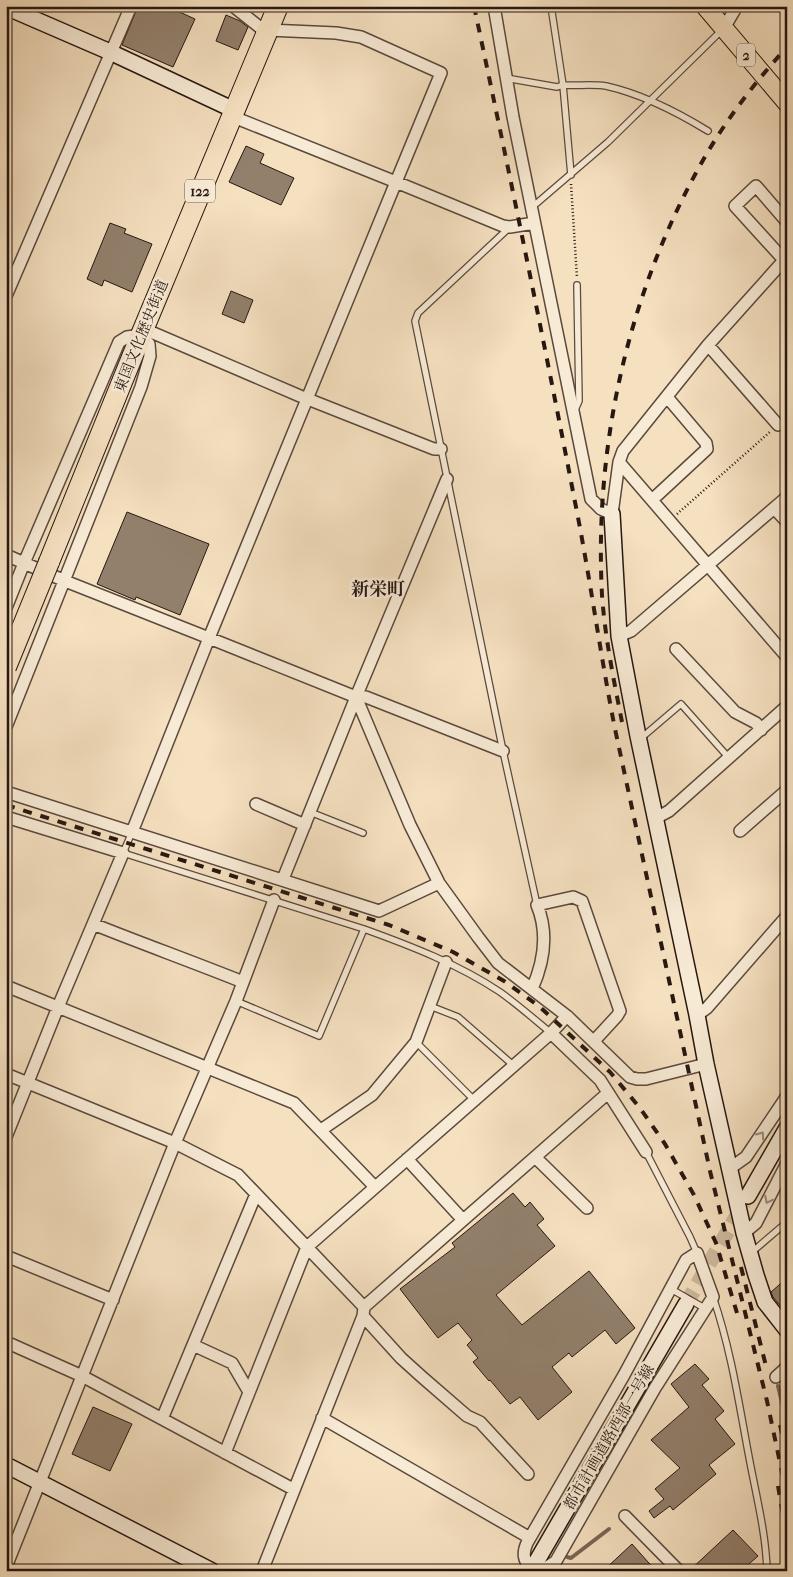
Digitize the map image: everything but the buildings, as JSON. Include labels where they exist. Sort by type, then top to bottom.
[{"type":"highway","name":"東国文化歴史街道","points":[[6,667],[232,113],[278,6]]},
{"type":"main road","name":"2","points":[[705,6],[787,103]]},
{"type":"street","points":[[6,296],[131,6]]},
{"type":"street","points":[[132,832],[209,638],[441,73],[361,37],[336,33],[267,31],[233,6]]},
{"type":"street","points":[[494,6],[534,222],[590,499],[601,510],[612,514]]},
{"type":"street","points":[[724,28],[737,6]]},
{"type":"street","points":[[6,7],[110,52],[232,113],[503,226],[510,228],[534,222]]},
{"type":"street","points":[[787,222],[756,186],[735,206],[786,259],[708,345],[622,452],[612,514],[619,636],[706,1064],[750,1253],[765,1302],[787,1330]]},
{"type":"street","points":[[6,727],[141,387],[150,356],[149,344],[142,332]]},
{"type":"street","points":[[6,608],[119,342],[127,337],[142,332],[434,448],[441,449]]},
{"type":"street","points":[[708,345],[778,425]]},
{"type":"street","points":[[652,500],[707,450],[706,442],[667,397]]},
{"type":"street","points":[[619,462],[787,656]]},
{"type":"street","points":[[284,879],[356,697],[447,479]]},
{"type":"street","points":[[619,636],[631,631],[787,497]]},
{"type":"street","points":[[774,508],[787,522]]},
{"type":"street","points":[[6,555],[65,581],[356,697],[366,697],[503,751]]},
{"type":"street","points":[[676,649],[735,712],[756,723],[761,730]]},
{"type":"street","points":[[356,697],[410,824],[439,883],[498,963],[567,1016],[630,1077],[646,1079],[706,1064]]},
{"type":"street","points":[[656,818],[669,811],[787,706]]},
{"type":"street","points":[[740,831],[787,790]]},
{"type":"street","points":[[6,792],[284,879],[379,911],[439,883]]},
{"type":"street","points":[[256,804],[305,825]]},
{"type":"street","points":[[6,817],[123,853],[6,1137]]},
{"type":"street","points":[[532,989],[536,981],[545,942],[537,905],[573,897],[582,901],[620,1011],[594,1041]]},
{"type":"street","points":[[6,1567],[176,1143],[236,1001],[274,900]]},
{"type":"street","points":[[697,1015],[707,1008],[787,916]]},
{"type":"street","points":[[93,924],[243,982]]},
{"type":"street","points":[[321,1130],[372,1095],[416,1042],[446,962]]},
{"type":"street","points":[[6,986],[294,1103],[375,1187]]},
{"type":"street","points":[[225,1453],[307,1247],[551,1033],[567,1016]]},
{"type":"street","points":[[551,1033],[600,1080],[646,1152]]},
{"type":"street","points":[[6,1074],[176,1143],[238,1175],[307,1247],[364,1311],[400,1358],[467,1416],[480,1422],[528,1474]]},
{"type":"street","points":[[262,1571],[364,1311],[608,1093]]},
{"type":"street","points":[[729,1169],[746,1157],[787,1096]]},
{"type":"street","points":[[748,1196],[787,1128]]},
{"type":"street","points":[[535,1157],[587,1208]]},
{"type":"street","points":[[407,1159],[464,1220]]},
{"type":"street","points":[[744,1233],[750,1230],[756,1223],[787,1163]]},
{"type":"street","points":[[162,1419],[256,1194]]},
{"type":"street","points":[[696,1253],[713,1297],[655,1388],[556,1562],[535,1570],[526,1564],[523,1551],[619,1384],[686,1260],[696,1253]]},
{"type":"street","points":[[6,1256],[113,1300]]},
{"type":"street","name":"都市計画道路西部一号線","points":[[535,1570],[686,1304]]},
{"type":"street","points":[[6,1342],[82,1376],[293,1489]]},
{"type":"street","points":[[193,1345],[232,1363],[249,1392]]},
{"type":"street","points":[[776,1377],[787,1367]]},
{"type":"street","points":[[322,1418],[530,1538]]},
{"type":"street","points":[[6,1465],[212,1571]]},
{"type":"street","points":[[625,1516],[679,1571]]},
{"type":"lane","points":[[551,6],[563,85],[571,175]]},
{"type":"lane","points":[[531,206],[571,175],[608,142],[724,28]]},
{"type":"lane","points":[[506,78],[557,87],[563,85],[605,86],[650,100],[708,131]]},
{"type":"lane","points":[[510,228],[439,292],[415,318],[503,751],[537,905]]},
{"type":"lane","points":[[573,416],[578,401],[577,285]]},
{"type":"lane","points":[[639,740],[681,704],[730,758]]},
{"type":"lane","points":[[310,812],[363,833]]},
{"type":"lane","points":[[132,832],[123,853],[364,929],[402,943],[446,962],[500,992],[551,1033]]},
{"type":"lane","points":[[236,1001],[319,1036],[364,929]]},
{"type":"lane","points":[[430,1006],[458,1017],[513,1065]]},
{"type":"lane","points":[[416,1042],[474,1100]]},
{"type":"lane","points":[[646,1152],[687,1229],[696,1253]]},
{"type":"lane","points":[[750,1253],[787,1222]]},
{"type":"lane","points":[[670,1289],[706,1309]]},
{"type":"lane","points":[[713,1297],[740,1406],[760,1516],[767,1571]]},
{"type":"path","points":[[571,175],[577,285]]},
{"type":"path","points":[[669,521],[778,425]]},
{"type":"waterway","points":[[778,1386],[787,1423]]},
{"type":"waterway","points":[[567,1557],[571,1558],[609,1529]]},
{"type":"tunnel","points":[[686,1304],[744,1203]]},
{"type":"railway","points":[[474,6],[563,440],[615,729],[710,1171],[767,1401],[787,1496]]},
{"type":"railway","points":[[622,722],[603,611],[601,539],[604,483],[611,427],[621,372],[636,317],[654,264],[676,212],[720,132],[763,74],[787,47]]},
{"type":"railway","points":[[6,805],[389,925],[453,952],[504,981],[540,1007],[610,1072],[640,1108],[665,1144],[694,1195],[716,1243],[737,1313]]},
{"type":"railway","points":[[741,1267],[766,1366]]},
{"type":"railway","points":[[780,1425],[787,1456]]},
{"type":"railway","points":[[778,1486],[787,1538]]},
{"type":"district","name":"新栄町","points":[[378,589]]}]
